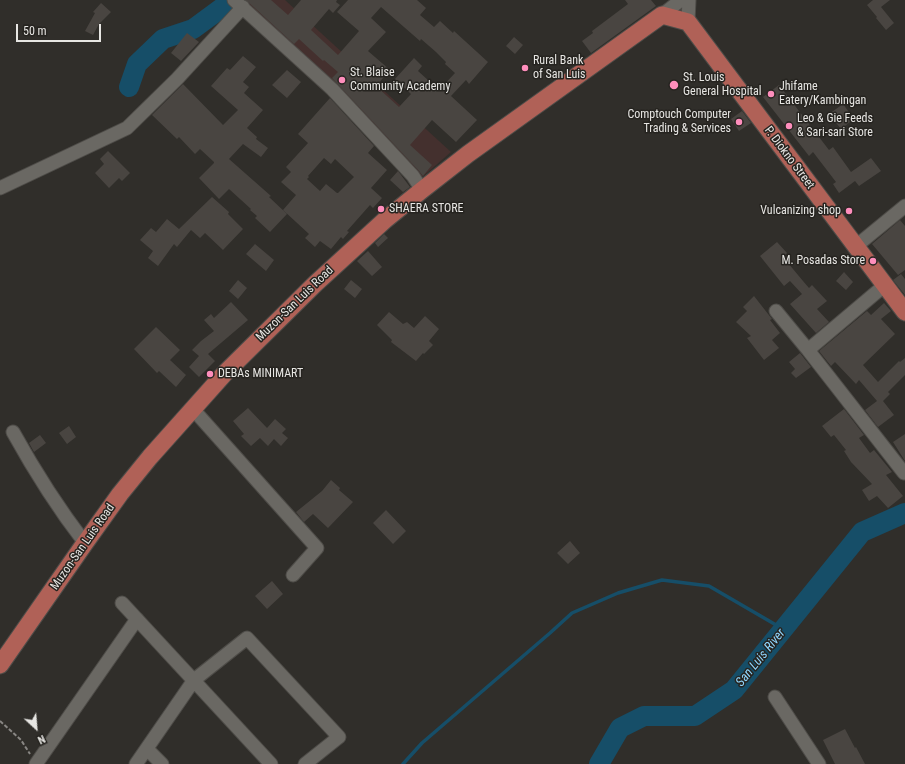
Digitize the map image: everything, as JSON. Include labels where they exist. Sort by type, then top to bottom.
[{"type":"main road","points":[[662,14],[688,22]]},
{"type":"main road","name":"Muzon-San Luis Road","points":[[0,665],[85,542],[150,457],[192,408],[225,373],[315,284],[385,220],[422,190],[662,14]]},
{"type":"main road","name":"P. Diokno Street","points":[[688,22],[905,312]]},
{"type":"street","points":[[662,14],[680,1],[688,22]]},
{"type":"street","points":[[0,188],[127,128],[177,78],[238,3],[332,89],[413,176],[422,190]]},
{"type":"street","points":[[855,247],[905,206]]},
{"type":"street","points":[[808,350],[885,285]]},
{"type":"street","points":[[776,311],[904,473]]},
{"type":"street","points":[[192,408],[317,548],[293,575]]},
{"type":"street","points":[[13,432],[23,451],[67,519],[85,542]]},
{"type":"street","points":[[122,603],[271,764]]},
{"type":"street","points":[[36,764],[137,619]]},
{"type":"street","points":[[136,764],[194,680],[247,638],[339,737],[305,764]]},
{"type":"street","points":[[775,697],[820,764]]},
{"type":"street","points":[[147,749],[162,764]]},
{"type":"path","points":[[0,721],[20,740],[36,764]]},
{"type":"shaded area","name":"St. Blaise Community Academy","points":[[239,0],[285,0],[451,152],[420,179],[233,8]]},
{"type":"building","points":[[246,0],[271,0],[288,15],[301,0],[337,0],[336,2],[340,5],[333,13],[329,9],[311,30],[338,55],[359,31],[337,12],[348,0],[417,0],[426,8],[420,15],[434,27],[440,21],[453,33],[454,31],[488,62],[469,84],[466,80],[451,96],[477,120],[456,142],[432,120],[410,145],[432,165],[423,176],[332,78],[338,72],[324,60],[323,61],[299,39],[294,44]],"holes":[[[381,7],[420,41],[421,39],[436,52],[446,62],[445,64],[455,73],[439,90],[418,71],[422,66],[414,58],[395,79],[411,94],[399,107],[376,86],[390,70],[368,51],[386,32],[371,18]]]},
{"type":"building","points":[[625,0],[651,0],[656,6],[591,53],[582,41],[593,33],[592,31],[628,4]]},
{"type":"building","points":[[873,0],[890,0],[881,7],[894,23],[886,30],[867,5]]},
{"type":"building","points":[[101,3],[111,12],[99,24],[93,35],[85,31],[95,13],[93,12]]},
{"type":"building","points":[[187,33],[199,42],[181,61],[171,53]]},
{"type":"building","points":[[514,37],[523,45],[515,54],[506,46]]},
{"type":"building","points":[[243,56],[256,67],[243,82],[249,87],[244,93],[263,110],[247,128],[257,137],[256,139],[268,148],[261,157],[243,144],[229,159],[271,196],[269,197],[287,214],[270,232],[255,218],[257,216],[250,210],[251,209],[229,189],[219,199],[199,178],[214,162],[200,149],[195,154],[179,137],[177,139],[152,115],[183,84],[223,125],[238,110],[211,86],[227,68],[230,70]]},
{"type":"building","points":[[287,70],[301,82],[287,98],[272,85]]},
{"type":"building","points":[[779,85],[829,150],[833,147],[851,172],[871,158],[881,171],[859,186],[855,181],[839,193],[833,184],[836,182],[813,152],[809,156],[763,97]]},
{"type":"building","points":[[330,98],[374,146],[368,153],[387,170],[371,188],[382,198],[373,208],[370,205],[347,231],[349,232],[343,239],[341,237],[331,249],[320,241],[315,247],[305,238],[309,234],[283,210],[296,195],[281,182],[291,172],[286,167],[308,143],[298,134]],"holes":[[[324,158],[331,164],[335,159],[354,177],[338,193],[326,184],[320,191],[307,179]]]},
{"type":"building","points":[[843,104],[854,119],[841,129],[829,114]]},
{"type":"building","points":[[742,111],[751,123],[739,131],[731,119]]},
{"type":"building","points":[[108,151],[130,173],[122,181],[119,178],[109,188],[95,173],[104,164],[100,159]]},
{"type":"building","points":[[398,171],[410,187],[403,192],[390,180]]},
{"type":"building","points":[[212,197],[229,212],[228,214],[243,229],[223,250],[205,233],[200,238],[191,230],[177,247],[174,244],[158,266],[148,258],[153,251],[140,240],[151,228],[156,232],[167,219],[179,229]]},
{"type":"building","points":[[900,220],[905,226],[905,270],[898,275],[872,244]]},
{"type":"building","points":[[384,234],[388,238],[378,247],[375,243]]},
{"type":"building","points":[[777,242],[787,253],[783,257],[803,281],[809,288],[812,285],[827,301],[817,309],[829,322],[816,333],[790,304],[802,294],[790,281],[784,286],[760,256]]},
{"type":"building","points":[[255,244],[274,260],[266,271],[246,254]]},
{"type":"building","points":[[368,251],[382,267],[372,276],[357,261]]},
{"type":"building","points":[[844,272],[853,282],[846,290],[836,281]]},
{"type":"building","points":[[901,274],[905,279],[905,295],[893,280]]},
{"type":"building","points":[[238,280],[247,288],[238,299],[229,291]]},
{"type":"building","points":[[351,280],[362,289],[355,298],[344,289]]},
{"type":"building","points":[[754,296],[772,319],[770,320],[780,333],[772,340],[779,348],[764,360],[747,338],[751,336],[736,322],[747,311],[743,307]]},
{"type":"building","points":[[231,302],[248,320],[208,354],[215,361],[199,377],[189,367],[199,356],[192,350],[214,331],[204,320],[211,314],[214,318]]},
{"type":"building","points":[[884,303],[891,311],[881,319],[895,334],[863,365],[878,382],[899,361],[900,362],[905,358],[905,375],[888,392],[890,394],[883,401],[894,415],[878,427],[865,410],[877,401],[859,380],[856,384],[835,362],[831,366],[819,351],[867,311],[871,315]]},
{"type":"building","points":[[389,312],[403,324],[407,322],[414,328],[425,316],[439,329],[429,341],[433,345],[416,361],[391,342],[392,340],[377,325]]},
{"type":"building","points":[[156,327],[180,350],[170,360],[186,375],[176,387],[159,371],[157,373],[134,349]]},
{"type":"building","points":[[800,353],[811,367],[796,378],[791,373],[795,369],[789,362]]},
{"type":"building","points":[[248,408],[267,428],[275,419],[286,429],[282,433],[288,438],[281,446],[274,439],[268,446],[260,438],[251,446],[241,436],[244,434],[233,421]]},
{"type":"building","points":[[844,409],[864,435],[859,438],[870,453],[874,450],[892,472],[886,475],[903,496],[888,508],[877,496],[869,501],[862,490],[872,484],[851,462],[844,451],[846,450],[834,435],[831,437],[822,426]]},
{"type":"building","points":[[69,426],[76,437],[67,444],[59,433]]},
{"type":"building","points":[[905,434],[905,461],[893,442]]},
{"type":"building","points":[[40,435],[46,443],[34,452],[29,443]]},
{"type":"building","points":[[331,480],[340,488],[339,490],[353,502],[328,528],[313,514],[304,522],[296,512],[322,491]]},
{"type":"building","points":[[386,510],[406,531],[393,544],[373,523]]},
{"type":"building","points":[[570,541],[580,553],[568,564],[557,553]]},
{"type":"building","points":[[272,581],[283,594],[267,609],[255,596]]},
{"type":"building","points":[[845,729],[865,764],[835,764],[823,740]]},
{"type":"waterway","points":[[129,87],[137,64],[163,39],[193,29],[227,4],[230,0]]},
{"type":"waterway","name":"San Luis River","points":[[599,764],[620,728],[644,716],[695,716],[734,690],[862,532],[905,513]]},
{"type":"waterway","points":[[403,764],[422,743],[572,613],[618,593],[662,580],[709,586],[783,629]]},
{"type":"place","name":"Rural Bank of San Luis","points":[[525,68]]},
{"type":"place","name":"St. Blaise Community Academy","points":[[342,80]]},
{"type":"place","name":"St. Louis General Hospital","points":[[674,85]]},
{"type":"place","name":"Jhifame Eatery/Kambingan","points":[[771,94]]},
{"type":"place","name":"Comptouch Computer Trading & Services","points":[[739,122]]},
{"type":"place","name":"Leo & Gie Feeds & Sari-sari Store","points":[[789,126]]},
{"type":"place","name":"SHAERA STORE","points":[[381,209]]},
{"type":"place","name":"Vulcanizing shop","points":[[849,211]]},
{"type":"place","name":"M. Posadas Store","points":[[873,261]]},
{"type":"place","name":"DEBAs MINIMART","points":[[210,374]]}]
